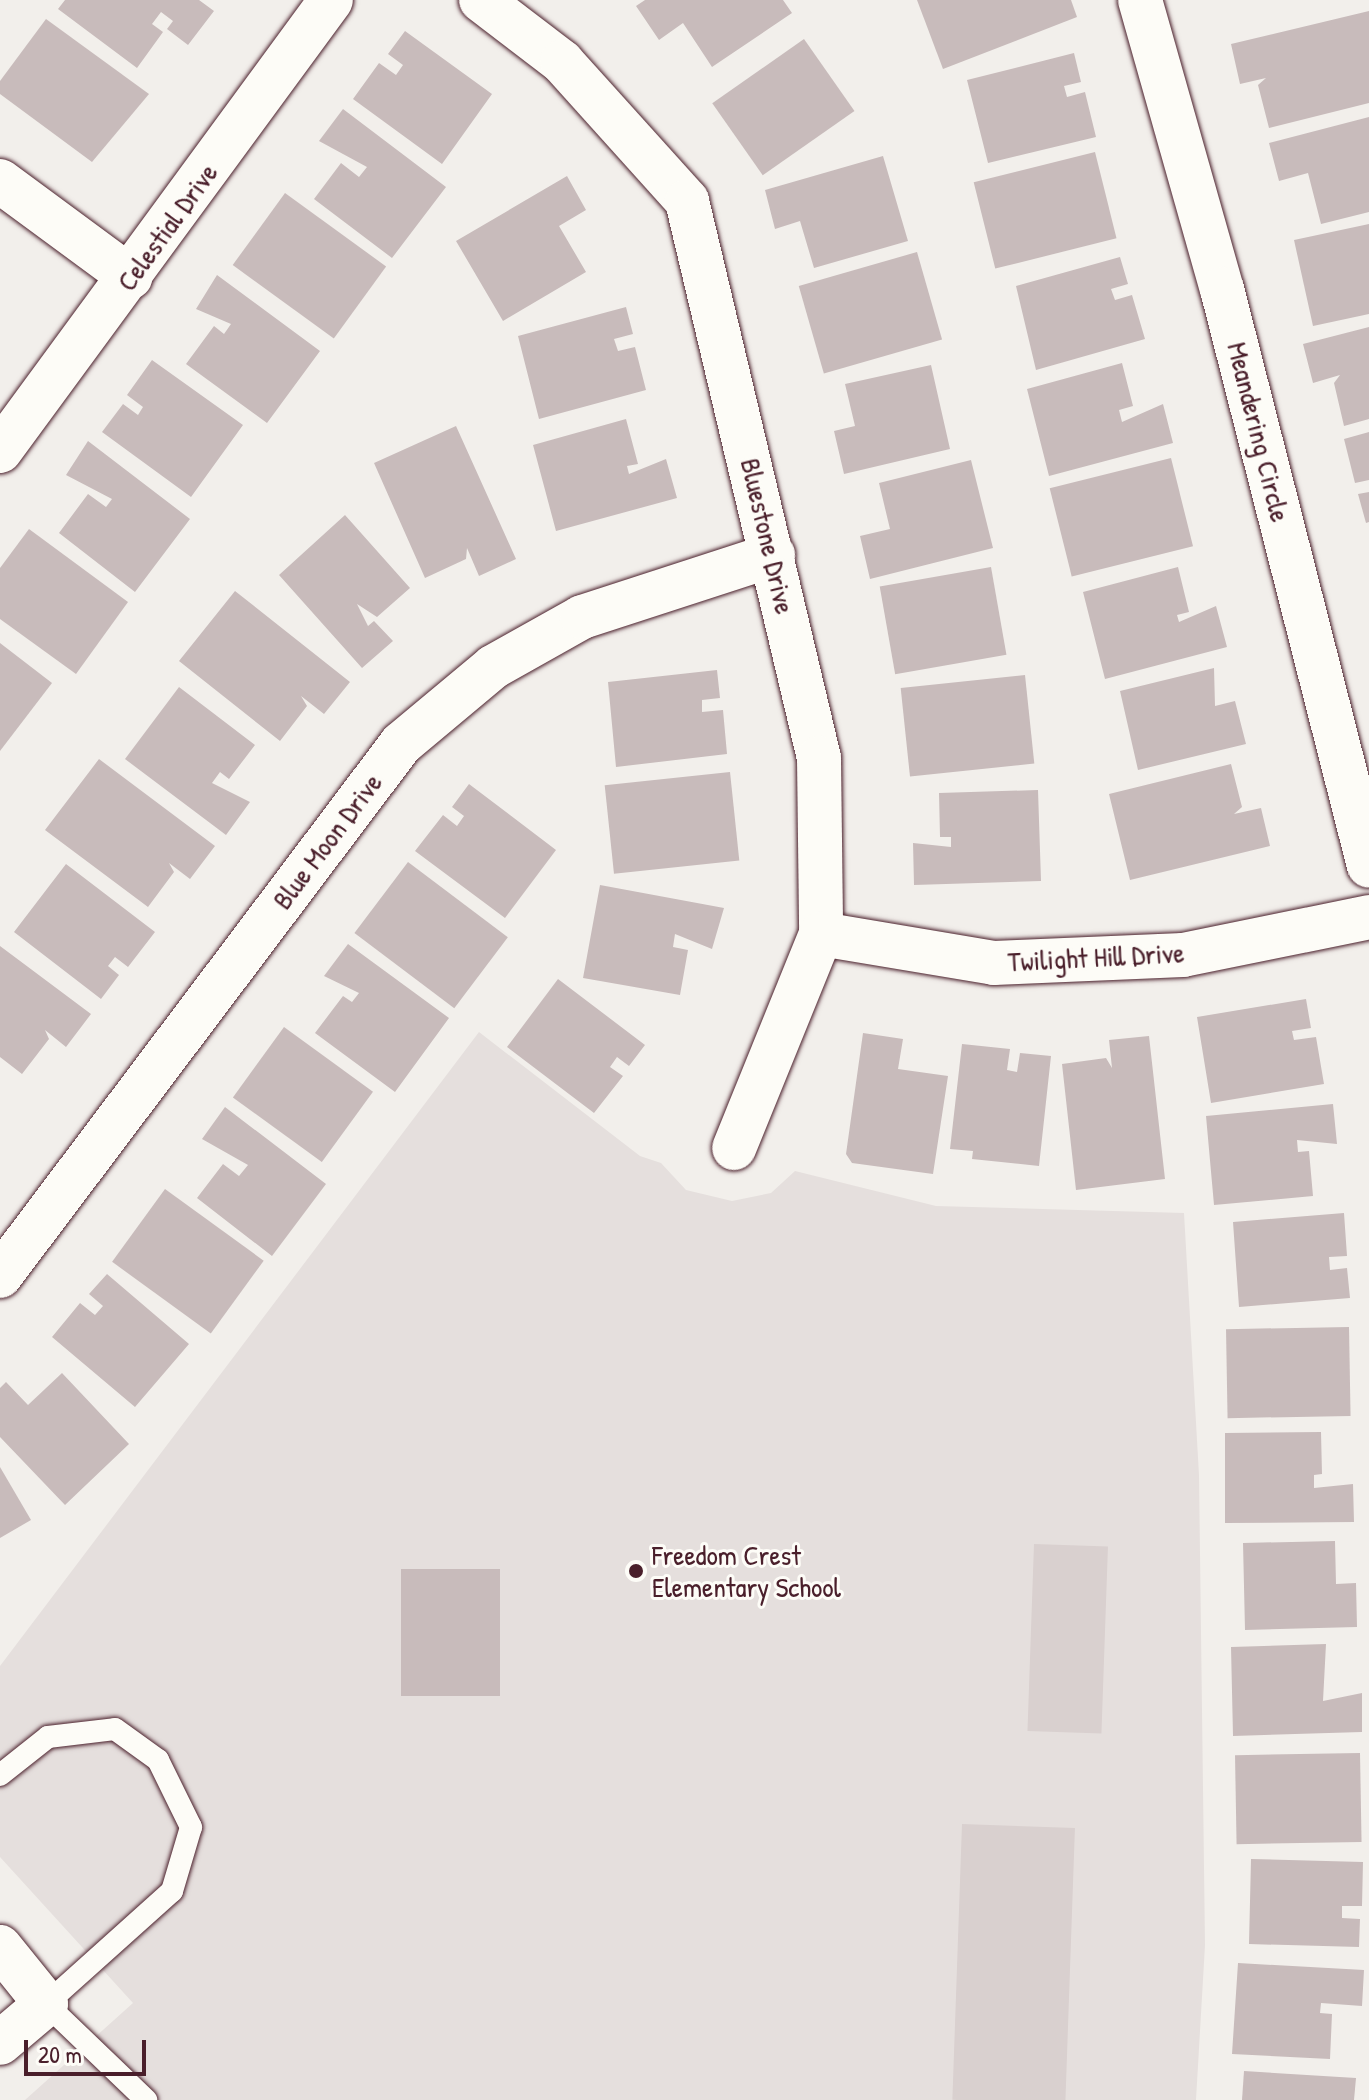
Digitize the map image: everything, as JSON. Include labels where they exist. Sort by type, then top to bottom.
[{"type":"street","name":"Celestial Drive","points":[[0,451],[331,0]]},
{"type":"street","name":"Bluestone Drive","points":[[481,0],[562,62],[687,201],[819,758],[821,934],[734,1148]]},
{"type":"street","name":"Meandering Circle","points":[[1140,0],[1222,289],[1369,866]]},
{"type":"street","points":[[0,181],[130,277]]},
{"type":"street","name":"Blue Moon Drive","points":[[0,1276],[401,744],[493,667],[582,617],[773,555]]},
{"type":"street","name":"Twilight Hill Drive","points":[[821,934],[994,963],[1183,955],[1369,917]]},
{"type":"street","points":[[0,1947],[46,2004],[0,2043]]},
{"type":"lane","points":[[0,1775],[48,1737],[115,1729],[158,1760],[191,1827],[172,1891],[46,2004],[146,2100]]},
{"type":"shaded area","name":"Freedom Crest Elementary School","points":[[479,1032],[640,1156],[661,1163],[686,1190],[732,1201],[771,1193],[795,1171],[936,1206],[1184,1213],[1199,1475],[1205,1945],[1196,2100],[25,2100],[133,2003],[0,1857],[0,1666]]},
{"type":"shaded area","points":[[1034,1544],[1108,1547],[1101,1733],[1027,1731]]},
{"type":"shaded area","points":[[962,1824],[1075,1828],[1065,2100],[952,2100]]},
{"type":"building","points":[[65,0],[199,0],[214,11],[188,45],[167,29],[173,21],[161,12],[152,24],[163,32],[137,68],[58,9]]},
{"type":"building","points":[[645,0],[783,0],[792,13],[712,67],[683,23],[659,40],[636,6]]},
{"type":"building","points":[[917,0],[1071,0],[1077,17],[943,69]]},
{"type":"building","points":[[1369,11],[1369,103],[1269,128],[1258,85],[1266,78],[1240,84],[1231,44]]},
{"type":"building","points":[[46,19],[149,94],[92,162],[0,94],[0,81]]},
{"type":"building","points":[[405,31],[492,94],[442,164],[353,99],[379,63],[396,75],[403,65],[388,54]]},
{"type":"building","points":[[804,39],[854,111],[763,175],[712,103]]},
{"type":"building","points":[[1074,53],[1081,82],[1064,86],[1067,97],[1085,92],[1096,137],[988,163],[967,80]]},
{"type":"building","points":[[343,109],[446,187],[392,258],[314,199],[341,163],[359,177],[367,167],[319,141]]},
{"type":"building","points":[[1369,117],[1369,212],[1321,224],[1308,173],[1279,181],[1269,143]]},
{"type":"building","points":[[1095,152],[1117,238],[995,269],[974,182]]},
{"type":"building","points":[[883,156],[908,241],[814,268],[800,221],[775,229],[765,190]]},
{"type":"building","points":[[567,176],[586,210],[559,226],[586,272],[503,321],[456,241]]},
{"type":"building","points":[[285,193],[386,266],[334,338],[233,265]]},
{"type":"building","points":[[1369,224],[1369,314],[1313,326],[1294,240]]},
{"type":"building","points":[[917,252],[942,339],[824,373],[799,286]]},
{"type":"building","points":[[1120,257],[1128,284],[1111,289],[1115,300],[1132,295],[1145,339],[1036,370],[1016,286]]},
{"type":"building","points":[[217,275],[320,351],[267,423],[186,364],[214,326],[224,334],[231,324],[196,309]]},
{"type":"building","points":[[626,307],[633,334],[614,339],[618,351],[635,347],[646,390],[539,419],[518,336]]},
{"type":"building","points":[[1369,327],[1369,419],[1344,426],[1334,383],[1340,375],[1313,383],[1303,344]]},
{"type":"building","points":[[152,360],[243,425],[191,497],[102,432],[123,404],[138,415],[143,407],[127,395]]},
{"type":"building","points":[[1122,363],[1133,406],[1119,410],[1122,422],[1163,404],[1173,443],[1049,476],[1027,389]]},
{"type":"building","points":[[931,365],[950,449],[844,474],[834,431],[855,426],[845,384]]},
{"type":"building","points":[[626,419],[638,464],[627,466],[629,474],[666,459],[677,498],[556,531],[533,445]]},
{"type":"building","points":[[456,426],[516,559],[479,576],[467,548],[466,559],[425,578],[374,463]]},
{"type":"building","points":[[1369,432],[1369,480],[1355,483],[1344,439]]},
{"type":"building","points":[[88,441],[190,519],[135,592],[59,533],[88,494],[106,507],[112,499],[66,475]]},
{"type":"building","points":[[1171,458],[1193,546],[1072,577],[1050,488]]},
{"type":"building","points":[[971,460],[993,548],[870,579],[860,536],[890,529],[879,483]]},
{"type":"building","points":[[1369,492],[1369,522],[1366,523],[1358,494]]},
{"type":"building","points":[[345,515],[410,588],[377,617],[357,604],[368,626],[374,621],[393,641],[362,668],[279,575]]},
{"type":"building","points":[[29,529],[128,602],[76,674],[0,619],[0,568]]},
{"type":"building","points":[[991,567],[1006,655],[895,674],[880,587]]},
{"type":"building","points":[[1178,567],[1189,612],[1177,615],[1179,622],[1216,606],[1227,647],[1105,679],[1083,592]]},
{"type":"building","points":[[235,591],[350,682],[324,714],[301,696],[307,706],[280,741],[179,661]]},
{"type":"building","points":[[0,643],[52,683],[0,751]]},
{"type":"building","points":[[1214,668],[1215,706],[1235,701],[1246,744],[1138,770],[1120,691]]},
{"type":"building","points":[[717,670],[720,698],[702,700],[702,712],[723,710],[727,754],[616,767],[608,682]]},
{"type":"building","points":[[1025,675],[1034,764],[910,777],[901,688]]},
{"type":"building","points":[[179,687],[255,745],[229,779],[220,772],[212,783],[250,802],[226,835],[125,759]]},
{"type":"building","points":[[99,759],[215,846],[190,879],[169,863],[174,872],[148,907],[45,830]]},
{"type":"building","points":[[1231,764],[1242,807],[1234,814],[1261,808],[1270,846],[1130,880],[1109,794]]},
{"type":"building","points":[[730,772],[739,861],[614,874],[605,785]]},
{"type":"building","points":[[469,784],[556,850],[505,918],[415,851],[443,815],[457,826],[464,816],[452,807]]},
{"type":"building","points":[[1038,790],[1041,881],[914,885],[913,843],[951,847],[951,837],[940,837],[939,793]]},
{"type":"building","points":[[408,862],[508,937],[454,1008],[354,933]]},
{"type":"building","points":[[66,864],[155,932],[128,967],[115,957],[108,966],[119,975],[101,999],[14,932]]},
{"type":"building","points":[[600,885],[724,908],[712,949],[675,934],[673,947],[688,950],[680,995],[583,978]]},
{"type":"building","points":[[348,944],[449,1018],[395,1092],[315,1033],[343,996],[352,1002],[359,993],[324,976]]},
{"type":"building","points":[[0,946],[91,1014],[66,1047],[45,1030],[49,1039],[22,1074],[0,1057]]},
{"type":"building","points":[[558,979],[645,1045],[629,1066],[617,1057],[610,1067],[623,1076],[594,1113],[507,1047]]},
{"type":"building","points":[[1306,999],[1311,1028],[1292,1031],[1294,1040],[1316,1037],[1324,1084],[1211,1103],[1197,1017]]},
{"type":"building","points":[[284,1027],[373,1092],[322,1162],[233,1097]]},
{"type":"building","points":[[863,1033],[903,1039],[898,1069],[948,1076],[933,1174],[852,1163],[846,1154]]},
{"type":"building","points":[[1149,1036],[1165,1179],[1076,1190],[1062,1064],[1106,1058],[1112,1068],[1109,1040]]},
{"type":"building","points":[[962,1044],[1010,1049],[1007,1070],[1017,1072],[1020,1053],[1051,1056],[1039,1166],[972,1159],[973,1151],[950,1149]]},
{"type":"building","points":[[1333,1104],[1337,1144],[1297,1140],[1298,1152],[1309,1151],[1313,1196],[1214,1205],[1206,1116]]},
{"type":"building","points":[[225,1107],[326,1184],[272,1256],[197,1198],[223,1164],[239,1176],[248,1165],[202,1139]]},
{"type":"building","points":[[165,1189],[264,1261],[211,1334],[112,1262]]},
{"type":"building","points":[[1344,1213],[1347,1256],[1329,1257],[1330,1270],[1347,1268],[1350,1298],[1239,1307],[1233,1222]]},
{"type":"building","points":[[107,1274],[189,1344],[135,1407],[52,1337],[80,1303],[95,1315],[103,1306],[89,1294]]},
{"type":"building","points":[[1349,1327],[1351,1416],[1228,1418],[1226,1329]]},
{"type":"building","points":[[62,1373],[129,1444],[65,1505],[0,1437],[0,1388],[6,1382],[28,1405]]},
{"type":"building","points":[[1321,1432],[1322,1474],[1314,1475],[1314,1488],[1353,1484],[1354,1522],[1225,1523],[1225,1433]]},
{"type":"building","points":[[0,1467],[31,1520],[0,1538]]},
{"type":"building","points":[[1335,1541],[1336,1584],[1356,1583],[1357,1627],[1245,1630],[1243,1543]]},
{"type":"building","points":[[401,1569],[500,1569],[500,1696],[401,1696]]},
{"type":"building","points":[[1326,1644],[1323,1701],[1362,1693],[1362,1732],[1233,1736],[1231,1647]]},
{"type":"building","points":[[1360,1753],[1362,1842],[1237,1844],[1235,1755]]},
{"type":"building","points":[[1251,1859],[1363,1862],[1362,1906],[1342,1906],[1342,1918],[1360,1919],[1359,1947],[1249,1944]]},
{"type":"building","points":[[1238,1963],[1364,1970],[1362,2006],[1321,2003],[1320,2013],[1332,2014],[1330,2059],[1232,2054]]},
{"type":"building","points":[[1244,2071],[1356,2078],[1354,2100],[1242,2100]]},
{"type":"place","name":"Freedom Crest Elementary School","points":[[636,1571]]}]
